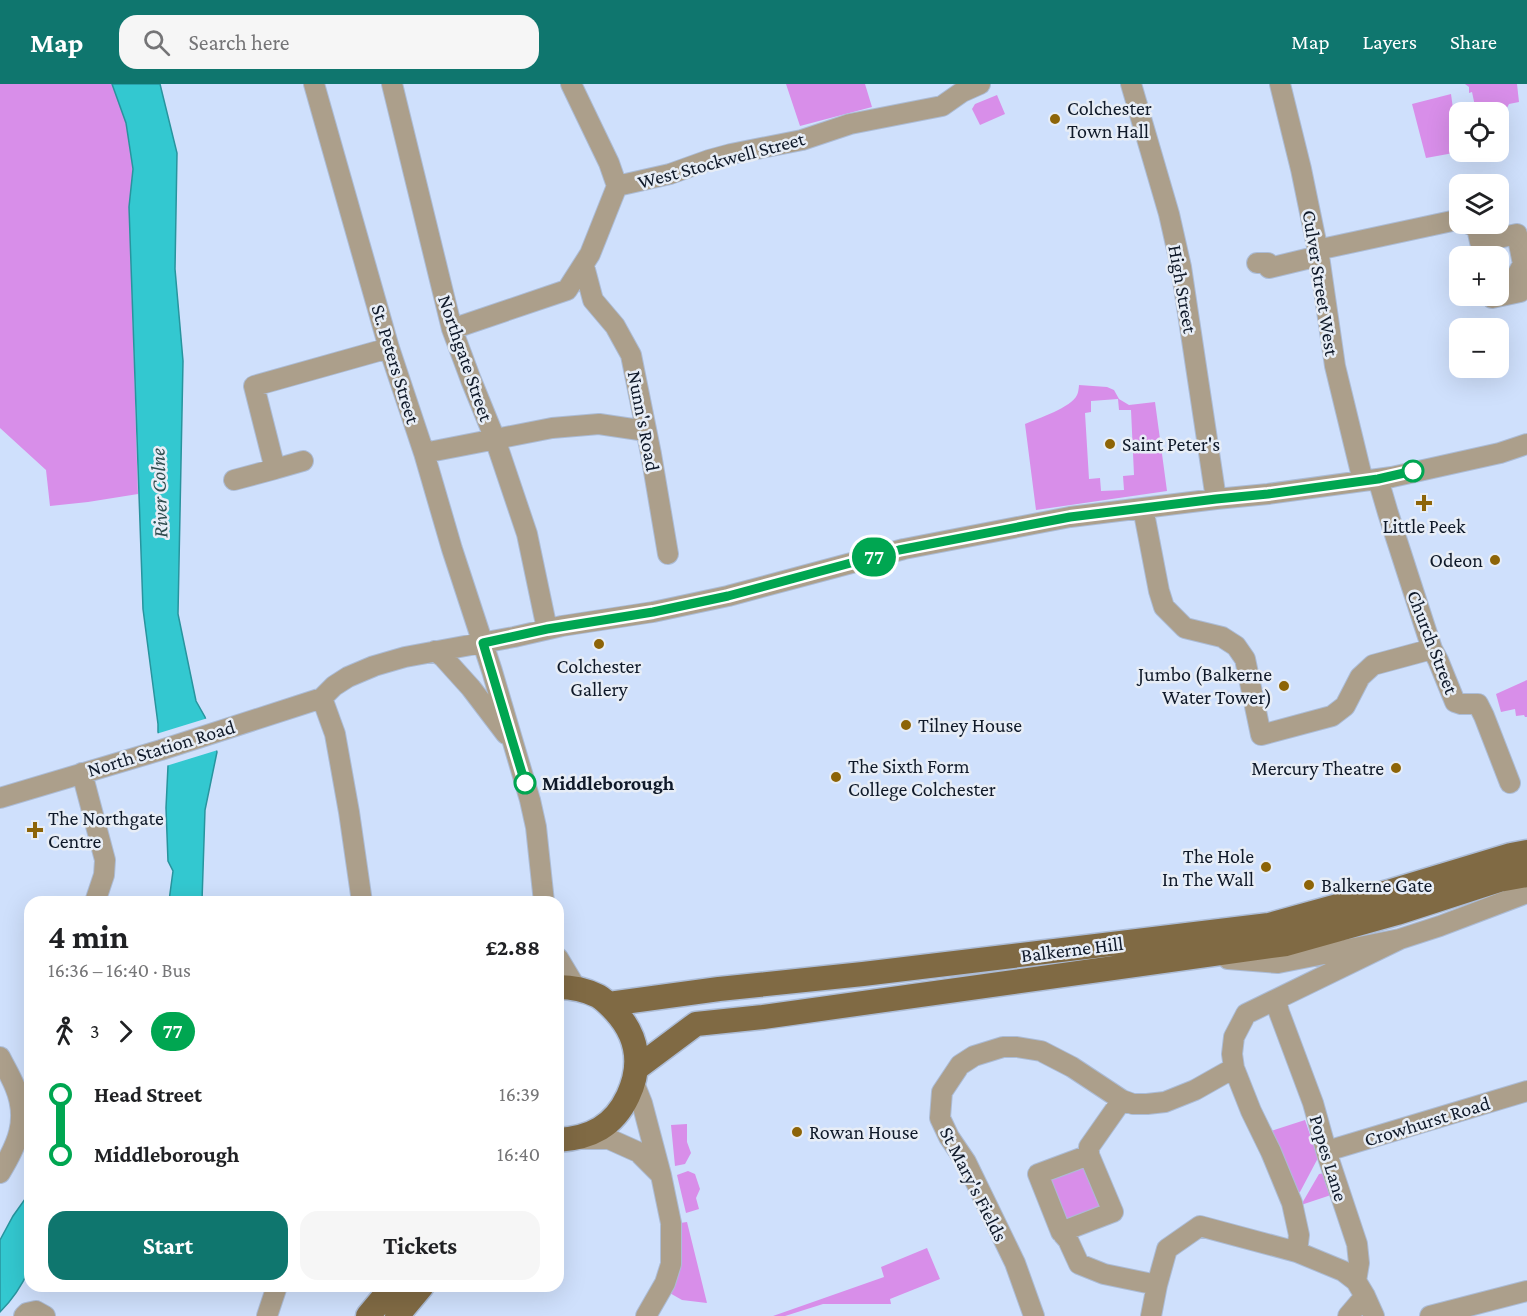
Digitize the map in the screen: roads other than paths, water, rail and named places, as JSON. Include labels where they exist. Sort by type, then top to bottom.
[{"type":"main road","name":"Balkerne Hill","points":[[609,1004],[719,989],[1269,925],[1527,852]]},
{"type":"main road","name":"Balkerne Hill","points":[[635,1076],[696,1024],[763,1017],[1286,944],[1397,913],[1499,880],[1527,875]]},
{"type":"main road","points":[[565,1139],[596,1131],[610,1122],[622,1109],[635,1076],[636,1050],[624,1021],[609,1004],[598,996],[567,987]]},
{"type":"main road","points":[[368,1316],[388,1292]]},
{"type":"main road","points":[[398,1316],[417,1292]]},
{"type":"street","name":"St. Peters Street","points":[[314,84],[389,348],[483,643]]},
{"type":"street","name":"Northgate Street","points":[[392,84],[452,328],[495,439],[527,534],[547,629]]},
{"type":"street","points":[[571,84],[609,163],[616,186]]},
{"type":"street","name":"West Stockwell Street","points":[[567,290],[590,254],[616,186],[670,174],[731,154],[802,140],[850,124],[942,106],[980,84]]},
{"type":"street","name":"High Street","points":[[1131,84],[1169,214],[1181,267],[1216,499]]},
{"type":"street","name":"Culver Street West","points":[[1281,84],[1318,253],[1335,366],[1371,480]]},
{"type":"street","points":[[1257,263],[1268,263],[1269,268],[1318,253],[1449,224]]},
{"type":"street","points":[[1489,246],[1517,234],[1525,264],[1517,275],[1520,291],[1509,294]]},
{"type":"street","points":[[584,266],[592,300]]},
{"type":"street","points":[[452,328],[567,290],[592,300]]},
{"type":"street","name":"Nunn's Road","points":[[592,300],[615,326],[631,355],[668,554]]},
{"type":"street","points":[[275,469],[254,386],[389,348]]},
{"type":"street","points":[[424,453],[552,428],[599,424],[646,431]]},
{"type":"street","points":[[361,896],[335,734],[322,698],[348,677],[368,669],[405,657],[547,629],[653,612],[728,596],[859,560],[939,542],[1070,517],[1371,480],[1462,462],[1527,444]]},
{"type":"street","points":[[234,480],[303,461]]},
{"type":"street","name":"Church Street","points":[[1371,480],[1388,513],[1432,649],[1455,702],[1478,705],[1510,783]]},
{"type":"street","points":[[1143,508],[1164,607],[1185,628],[1222,637],[1236,646],[1245,658],[1261,735],[1332,716],[1345,706],[1360,677],[1373,665],[1432,649]]},
{"type":"street","points":[[495,680],[499,656],[514,637]]},
{"type":"street","points":[[483,643],[530,800],[536,827],[543,896]]},
{"type":"street","points":[[435,651],[471,688],[514,746]]},
{"type":"street","name":"North Station Road","points":[[0,798],[213,734],[322,698]]},
{"type":"street","points":[[82,773],[105,860],[104,875],[97,896]]},
{"type":"street","points":[[538,896],[541,873]]},
{"type":"street","points":[[1200,956],[1278,963],[1400,939],[1527,893]]},
{"type":"street","points":[[1297,1252],[1299,1235],[1292,1203],[1234,1068],[1232,1054],[1234,1037],[1246,1014],[1400,939]]},
{"type":"street","name":"Popes Lane","points":[[1276,1000],[1357,1244],[1361,1288],[1374,1316]]},
{"type":"street","name":"St Mary's Fields","points":[[1034,1316],[1015,1263],[966,1162],[949,1137],[940,1118],[942,1092],[960,1065],[974,1056],[1003,1047],[1041,1051],[1072,1066],[1122,1100],[1133,1104],[1165,1102],[1195,1090],[1234,1068]]},
{"type":"street","points":[[0,1057],[16,1087],[21,1121],[19,1137],[0,1173]]},
{"type":"street","points":[[635,1076],[672,1223],[671,1264],[665,1283],[646,1316]]},
{"type":"street","name":"Crowhurst Road","points":[[1327,1151],[1527,1091]]},
{"type":"street","points":[[1061,1232],[1113,1212],[1089,1155],[1089,1147],[1122,1100]]},
{"type":"street","points":[[565,1139],[609,1139],[638,1152],[661,1175]]},
{"type":"street","points":[[1089,1155],[1038,1174],[1061,1232],[1068,1240],[1079,1264],[1104,1274],[1157,1285]]},
{"type":"street","points":[[1151,1316],[1167,1249],[1200,1226],[1297,1252],[1343,1271],[1361,1288],[1348,1316]]},
{"type":"street","points":[[267,1316],[275,1292]]},
{"type":"street","points":[[1430,1316],[1527,1292]]},
{"type":"street","points":[[24,1316],[36,1311],[45,1316]]},
{"type":"water","name":"River Colne","points":[[112,84],[160,84],[177,153],[175,269],[183,361],[178,614],[196,701],[205,717],[217,752],[205,810],[202,896],[170,896],[173,871],[168,861],[166,808],[168,766],[158,732],[143,609],[129,207],[133,169],[126,123]]},
{"type":"water","points":[[24,1200],[24,1279],[0,1312],[0,1240]]},
{"type":"place","name":"Colchester Town Hall","points":[[1055,119]]},
{"type":"place","name":"Saint Peter's","points":[[1110,444]]},
{"type":"place","name":"Little Peek","points":[[1424,503]]},
{"type":"place","name":"Odeon","points":[[1495,560]]},
{"type":"place","name":"Colchester Gallery","points":[[599,644]]},
{"type":"place","name":"Jumbo (Balkerne Water Tower)","points":[[1284,686]]},
{"type":"place","name":"Tilney House","points":[[906,725]]},
{"type":"place","name":"Mercury Theatre","points":[[1396,768]]},
{"type":"place","name":"The Sixth Form College Colchester","points":[[836,777]]},
{"type":"place","name":"Middleborough","points":[[525,783]]},
{"type":"place","name":"The Northgate Centre","points":[[35,830]]},
{"type":"place","name":"The Hole In The Wall","points":[[1266,867]]},
{"type":"place","name":"Balkerne Gate","points":[[1309,885]]},
{"type":"place","name":"Rowan House","points":[[797,1132]]}]
